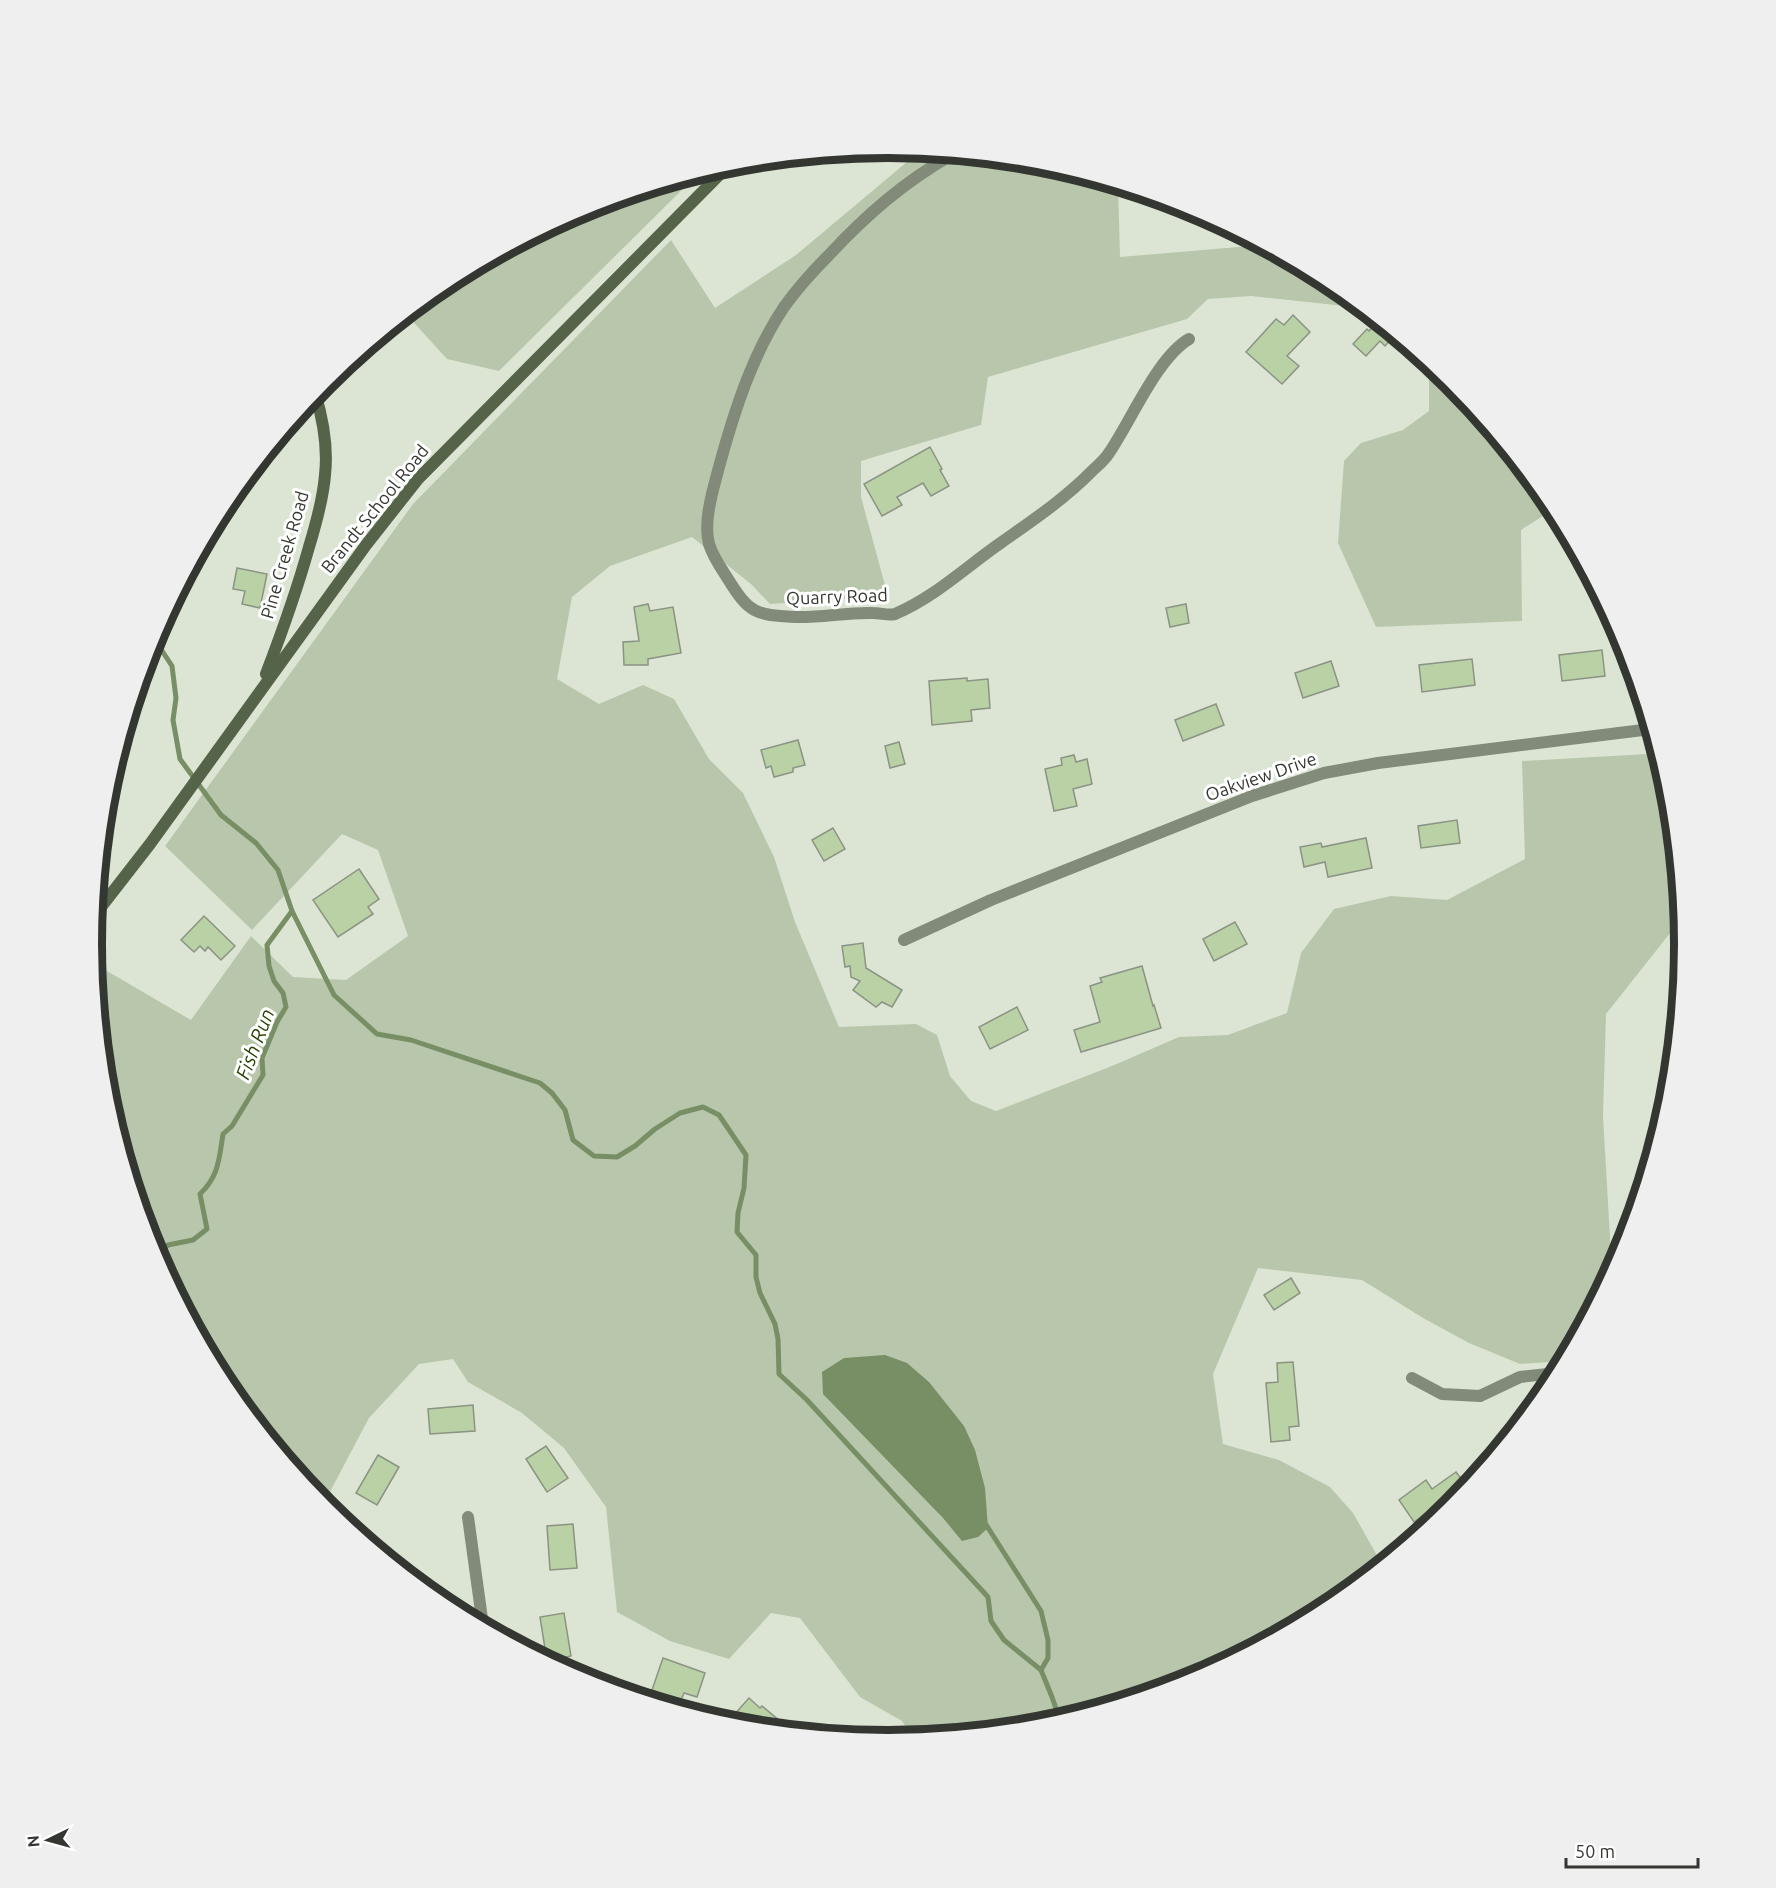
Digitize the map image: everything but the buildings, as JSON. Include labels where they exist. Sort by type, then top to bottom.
[{"type":"street","name":"Quarry Road","points":[[943,160],[910,180],[876,207],[838,245],[784,307],[761,346],[732,420],[708,521],[709,543],[718,563],[748,608],[765,614],[810,618],[870,613],[892,616],[937,590],[1046,512],[1108,456],[1162,366],[1179,345],[1189,339]]},
{"type":"street","name":"Brandt School Road","points":[[104,903],[150,844],[366,545],[418,479],[717,177]]},
{"type":"street","name":"Pine Creek Road","points":[[260,689],[295,597],[320,511],[325,474],[325,451],[317,404]]},
{"type":"street","name":"Oakview Drive","points":[[904,940],[991,900],[1252,796],[1324,773],[1378,763],[1644,730]]},
{"type":"street","points":[[1412,1378],[1442,1394],[1480,1396],[1520,1377],[1546,1374]]},
{"type":"street","points":[[468,1517],[482,1617]]},
{"type":"shaded area","points":[[911,159],[939,160],[1041,173],[1118,193],[1120,257],[1249,246],[1325,290],[1347,306],[1251,296],[1208,299],[1187,319],[988,377],[981,425],[861,461],[861,497],[888,596],[770,604],[751,584],[692,537],[610,566],[572,597],[557,679],[599,704],[643,685],[674,699],[709,759],[743,793],[774,857],[795,922],[839,1027],[916,1024],[937,1035],[950,1076],[971,1101],[996,1111],[1179,1037],[1228,1035],[1287,1013],[1301,953],[1334,909],[1391,896],[1447,900],[1525,859],[1522,761],[1647,754],[1659,791],[1667,841],[1673,929],[1606,1014],[1603,1116],[1611,1252],[1593,1292],[1554,1362],[1520,1364],[1469,1343],[1362,1280],[1258,1268],[1213,1374],[1223,1444],[1279,1460],[1330,1487],[1353,1513],[1379,1557],[1325,1598],[1281,1625],[1189,1670],[1091,1703],[1041,1715],[991,1723],[907,1729],[902,1721],[860,1697],[800,1618],[771,1613],[729,1659],[670,1641],[617,1612],[606,1507],[564,1448],[522,1413],[468,1382],[453,1359],[419,1364],[369,1418],[328,1496],[264,1422],[234,1381],[183,1292],[144,1197],[117,1097],[109,1047],[104,987],[107,971],[191,1020],[251,936],[293,977],[346,980],[408,936],[378,850],[342,834],[252,930],[165,846],[413,504],[671,240],[715,308],[796,255]]},
{"type":"shaded area","points":[[687,184],[499,371],[447,359],[411,319],[451,290],[540,239],[635,200]]},
{"type":"shaded area","points":[[1429,374],[1479,426],[1512,466],[1546,514],[1521,530],[1522,621],[1376,627],[1338,543],[1344,461],[1361,443],[1403,430],[1429,411]]},
{"type":"shaded area","points":[[885,1355],[907,1363],[929,1382],[964,1426],[975,1450],[985,1488],[988,1528],[978,1537],[962,1541],[943,1518],[823,1394],[822,1372],[844,1358]]},
{"type":"waterway","name":"Fish Run","points":[[160,648],[172,666],[176,698],[173,720],[180,759],[221,815],[256,843],[278,870],[292,911],[267,945],[269,966],[274,981],[283,993],[286,1007],[262,1058],[263,1075],[232,1126],[223,1134],[215,1174],[200,1194],[207,1229],[193,1240],[168,1245],[164,1249]]},
{"type":"waterway","points":[[292,911],[334,995],[377,1034],[411,1040],[540,1083],[552,1093],[565,1110],[573,1140],[594,1156],[617,1157],[680,1113],[703,1107],[719,1115],[746,1155],[744,1188],[738,1213],[737,1232],[756,1255],[756,1277],[760,1293],[775,1324],[778,1339],[779,1374],[807,1400],[988,1597],[991,1621],[1004,1640],[1041,1670],[1057,1711]]},
{"type":"waterway","points":[[985,1523],[1041,1611],[1048,1640],[1048,1658],[1041,1670]]}]
